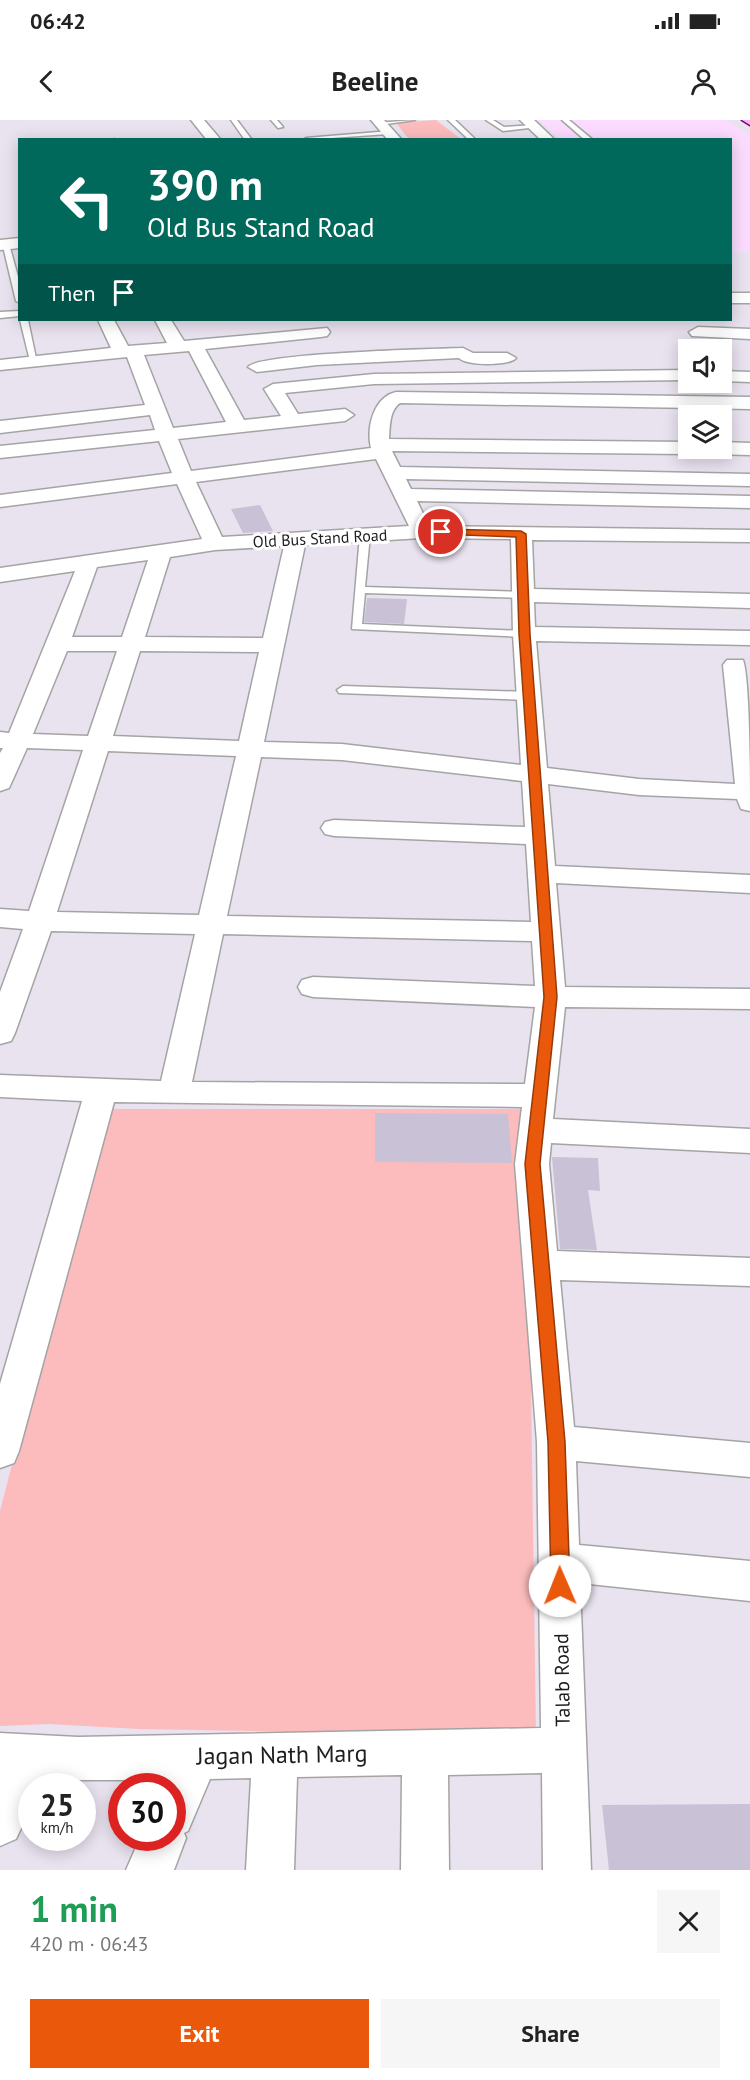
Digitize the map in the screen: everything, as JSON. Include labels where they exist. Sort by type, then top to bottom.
[{"type":"street","points":[[197,120],[213,138]]},
{"type":"street","points":[[213,120],[227,138]]},
{"type":"street","points":[[732,298],[750,298]]},
{"type":"street","points":[[732,312],[750,313]]},
{"type":"street","points":[[107,321],[128,351],[215,544]]},
{"type":"street","points":[[164,321],[186,345],[237,425]]},
{"type":"street","points":[[266,321],[276,336]]},
{"type":"street","points":[[697,326],[750,334]]},
{"type":"street","points":[[0,365],[186,345],[230,333],[276,336],[322,330]]},
{"type":"street","points":[[230,333],[273,389],[292,419]]},
{"type":"street","points":[[257,367],[317,360],[463,353],[468,358],[526,357]]},
{"type":"street","points":[[273,389],[374,379],[678,375]]},
{"type":"street","points":[[595,376],[607,447]]},
{"type":"street","points":[[732,376],[750,377]]},
{"type":"street","points":[[732,391],[743,403],[750,420],[732,419]]},
{"type":"street","points":[[601,415],[743,403]]},
{"type":"street","points":[[0,427],[156,409]]},
{"type":"street","points":[[422,532],[380,448],[384,411],[678,418]]},
{"type":"street","points":[[0,452],[345,415]]},
{"type":"street","points":[[81,463],[303,437]]},
{"type":"street","points":[[0,501],[380,448],[678,448]]},
{"type":"street","points":[[732,449],[750,449]]},
{"type":"street","points":[[393,473],[750,480]]},
{"type":"street","points":[[404,495],[750,502]]},
{"type":"street","name":"Old Bus Stand Road","points":[[0,575],[215,544],[422,532],[750,536]]},
{"type":"street","name":"Talab Road","points":[[521,534],[524,634],[550,997],[532,1164],[556,1442],[567,1870]]},
{"type":"street","points":[[174,1093],[296,539]]},
{"type":"street","points":[[0,1033],[40,921],[162,550]]},
{"type":"street","points":[[0,783],[8,741],[59,644],[89,561]]},
{"type":"street","points":[[524,595],[750,602]]},
{"type":"street","points":[[524,634],[750,638]]},
{"type":"street","points":[[59,644],[272,645]]},
{"type":"street","points":[[8,741],[342,752],[639,788],[750,796],[744,709],[735,665]]},
{"type":"street","points":[[334,828],[538,836]]},
{"type":"street","points":[[542,873],[750,884]]},
{"type":"street","points":[[0,918],[40,921],[546,932]]},
{"type":"street","points":[[313,987],[550,997],[750,999]]},
{"type":"street","points":[[0,1086],[174,1093],[540,1096]]},
{"type":"street","points":[[0,1451],[101,1090]]},
{"type":"street","points":[[536,1130],[750,1141]]},
{"type":"street","points":[[541,1265],[750,1272]]},
{"type":"street","points":[[556,1442],[750,1460]]},
{"type":"street","points":[[560,1562],[750,1581]]},
{"type":"street","name":"Jagan Nath Marg","points":[[15,1756],[197,1756],[564,1750]]},
{"type":"street","points":[[425,1753],[425,1870]]},
{"type":"street","points":[[270,1870],[275,1755]]},
{"type":"street","points":[[0,1823],[15,1756]]},
{"type":"street","points":[[186,1782],[197,1756]]},
{"type":"street","points":[[150,1870],[158,1851]]},
{"type":"lane","points":[[234,120],[248,138]]},
{"type":"lane","points":[[274,120],[280,127]]},
{"type":"lane","points":[[318,137],[385,128],[412,120]]},
{"type":"lane","points":[[451,120],[471,138]]},
{"type":"lane","points":[[489,120],[503,129],[539,133]]},
{"type":"lane","points":[[565,120],[588,138]]},
{"type":"lane","points":[[6,240],[18,293]]},
{"type":"lane","points":[[0,315],[18,312]]},
{"type":"lane","points":[[24,321],[34,361]]},
{"type":"lane","points":[[365,535],[356,627],[524,634]]},
{"type":"lane","points":[[359,590],[524,595]]},
{"type":"lane","points":[[343,690],[529,696]]},
{"type":"shaded area","points":[[436,120],[460,138],[408,138],[396,123]]},
{"type":"shaded area","points":[[538,120],[727,120],[750,136],[750,251],[732,253],[732,138],[559,138]]},
{"type":"shaded area","points":[[104,1109],[527,1109],[536,1736],[139,1729],[49,1724],[0,1726],[0,1511]]},
{"type":"building","points":[[260,505],[273,531],[243,533],[231,509]]},
{"type":"building","points":[[367,598],[407,599],[404,624],[364,622]]},
{"type":"building","points":[[375,1113],[508,1114],[512,1163],[375,1162]]},
{"type":"building","points":[[552,1157],[598,1158],[600,1191],[588,1190],[597,1250],[560,1249]]},
{"type":"building","points":[[750,1804],[750,1870],[609,1870],[602,1805]]},
{"type":"route","points":[[441,532],[521,534],[524,634],[550,997],[532,1164],[556,1442],[560,1586]]}]
